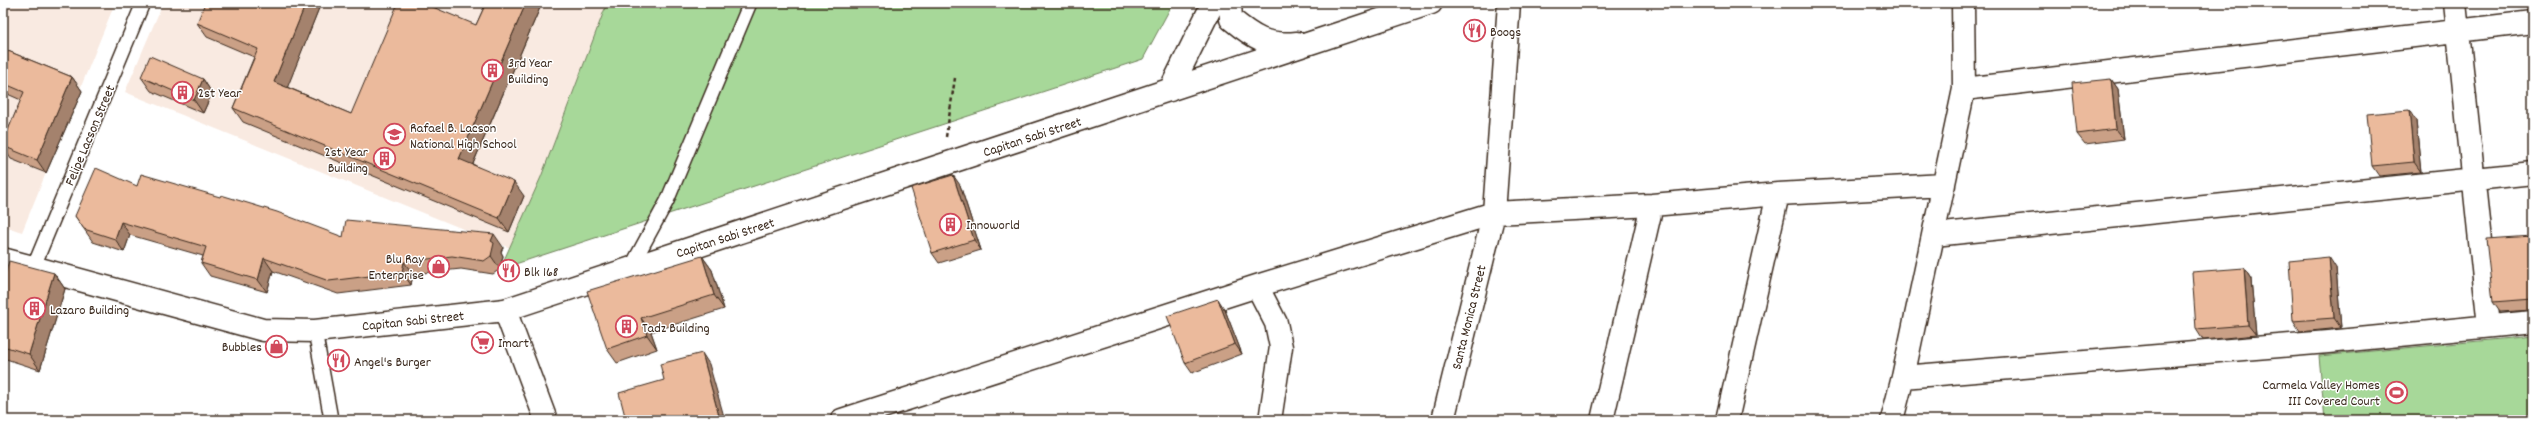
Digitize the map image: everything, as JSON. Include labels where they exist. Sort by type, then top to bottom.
[{"type":"street","points":[[1170,90],[1213,3]]},
{"type":"street","points":[[1230,3],[1231,19],[1252,36],[1280,45],[1314,42]]},
{"type":"street","name":"Capitan Sabi Street","points":[[6,260],[34,266],[263,330],[290,332],[315,331],[505,310],[1431,3]]},
{"type":"street","name":"Santa Monica Street","points":[[1443,420],[1494,213],[1509,3]]},
{"type":"street","points":[[1892,420],[1903,377],[1934,235],[1964,89],[1963,3]]},
{"type":"street","points":[[2455,3],[2489,326]]},
{"type":"street","points":[[1964,89],[2457,29],[2533,22]]},
{"type":"street","points":[[1934,235],[2533,174]]},
{"type":"street","points":[[850,419],[1257,286],[1494,213],[1652,205],[1778,194],[1944,185]]},
{"type":"street","points":[[1727,420],[1778,194]]},
{"type":"street","points":[[1602,420],[1652,205]]},
{"type":"street","points":[[3,282],[6,260]]},
{"type":"street","points":[[1257,286],[1276,323],[1281,347],[1270,420]]},
{"type":"street","points":[[505,310],[546,420]]},
{"type":"street","points":[[1903,377],[2533,322]]},
{"type":"lane","name":"Felipe Lacson Street","points":[[34,266],[143,3]]},
{"type":"lane","points":[[630,269],[667,201],[750,3]]},
{"type":"lane","points":[[315,331],[331,419]]},
{"type":"path","points":[[942,165],[955,78]]},
{"type":"shaded area","points":[[3,3],[115,3],[22,232],[3,226]]},
{"type":"shaded area","name":"Rafael B. Lacson National High School","points":[[163,3],[607,3],[541,177],[510,248],[125,92]]},
{"type":"green space","points":[[607,3],[1173,3],[1143,59],[500,269],[541,177]]},
{"type":"green space","points":[[2533,336],[2533,420],[2325,420],[2319,356]]},
{"type":"building","points":[[205,3],[306,3],[274,82],[351,114],[398,3],[423,3],[476,25],[486,3],[526,3],[459,159],[514,182],[499,218],[233,108],[258,49],[197,23]]},
{"type":"building","points":[[3,49],[72,77],[37,160],[3,146],[3,142],[24,92],[3,83]]},
{"type":"building","points":[[150,56],[203,79],[194,100],[141,77]]},
{"type":"building","points":[[2111,79],[2116,129],[2077,134],[2072,83]]},
{"type":"building","points":[[2409,110],[2414,162],[2372,166],[2367,114]]},
{"type":"building","points":[[96,168],[137,186],[141,174],[220,197],[221,195],[277,212],[343,237],[346,220],[494,234],[491,241],[494,243],[491,256],[484,261],[452,256],[404,262],[402,272],[329,281],[264,258],[258,280],[201,263],[206,247],[121,222],[115,239],[84,229],[75,216]]},
{"type":"building","name":"Innoworld","points":[[953,175],[974,240],[932,253],[911,188]]},
{"type":"building","points":[[2533,236],[2533,299],[2493,302],[2486,239]]},
{"type":"building","points":[[702,256],[714,295],[641,318],[647,335],[607,349],[587,291]]},
{"type":"building","points":[[2329,257],[2334,318],[2293,321],[2289,261]]},
{"type":"building","points":[[9,261],[54,273],[29,354],[3,346],[3,281]]},
{"type":"building","points":[[2244,268],[2248,325],[2196,329],[2192,272]]},
{"type":"building","points":[[1218,299],[1235,344],[1185,363],[1167,316]]},
{"type":"building","points":[[702,353],[720,420],[626,420],[619,393],[664,380],[660,364]]},
{"type":"building","points":[[1302,416],[1319,420],[1301,420]]},
{"type":"place","name":"Boogs","points":[[1474,31]]},
{"type":"place","name":"3rd Year Building","points":[[493,70]]},
{"type":"place","name":"2st Year","points":[[182,92]]},
{"type":"place","name":"Rafael B. Lacson National High School","points":[[394,135]]},
{"type":"place","name":"2st Year Building","points":[[384,159]]},
{"type":"place","name":"Innoworld","points":[[950,224]]},
{"type":"place","name":"Blu Ray Enterprise","points":[[439,266]]},
{"type":"place","name":"Blk 168","points":[[509,271]]},
{"type":"place","name":"Lazaro Building","points":[[35,309]]},
{"type":"place","name":"Tadz Building","points":[[627,327]]},
{"type":"place","name":"Imart","points":[[482,342]]},
{"type":"place","name":"Bubbles","points":[[277,346]]},
{"type":"place","name":"Angel's Burger","points":[[338,361]]},
{"type":"place","name":"Carmela Valley Homes III Covered Court","points":[[2396,392]]}]
